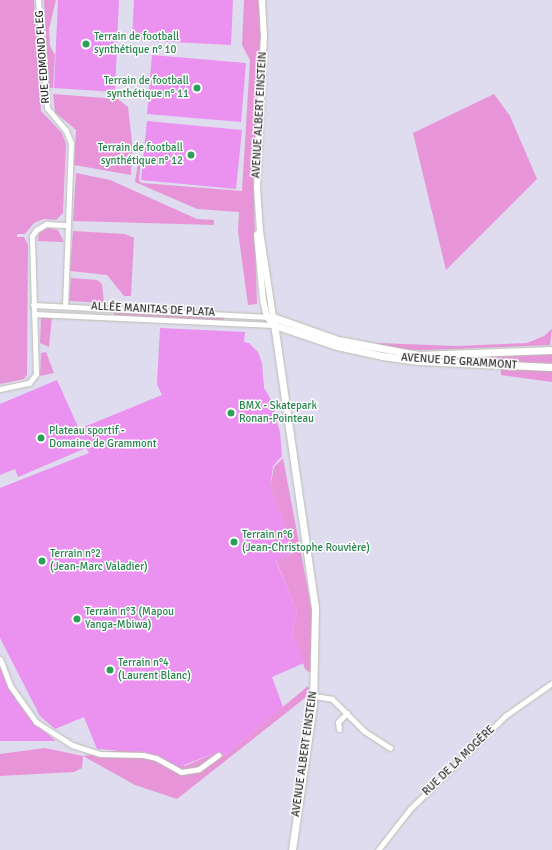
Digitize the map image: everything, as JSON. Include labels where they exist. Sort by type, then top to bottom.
[{"type":"main road","name":"AVENUE ALBERT EINSTEIN","points":[[270,317],[274,326],[315,608],[314,696],[292,850]]},
{"type":"main road","name":"AVENUE DE GRAMMONT","points":[[270,317],[370,351],[418,355],[552,350]]},
{"type":"main road","name":"AVENUE DE GRAMMONT","points":[[274,326],[290,329],[336,346],[418,361],[552,367]]},
{"type":"main road","points":[[276,340],[283,331],[290,329]]},
{"type":"street","name":"RUE EDMOND FLEG","points":[[38,0],[46,108],[66,131],[71,143],[65,306]]},
{"type":"street","name":"AVENUE ALBERT EINSTEIN","points":[[262,0],[264,34],[256,171],[260,230],[270,317]]},
{"type":"street","points":[[0,389],[29,383],[36,374],[32,236],[36,230],[46,224],[68,225]]},
{"type":"street","name":"ALLÉE MANITAS DE PLATA","points":[[33,305],[270,317]]},
{"type":"street","name":"ALLÉE MANITAS DE PLATA","points":[[34,314],[274,326]]},
{"type":"street","points":[[0,659],[11,687],[36,722],[72,745],[100,754],[143,755],[156,758],[181,772],[199,769],[218,755]]},
{"type":"street","name":"RUE DE LA MOGÈRE","points":[[378,850],[410,809],[505,716],[552,684]]},
{"type":"street","points":[[314,696],[330,698],[364,731],[390,748]]},
{"type":"street","points":[[339,729],[338,722],[347,713]]},
{"type":"shaded area","points":[[0,0],[34,0],[41,111],[62,133],[66,144],[63,213],[56,220],[44,219],[34,223],[25,234],[17,234],[17,237],[24,237],[28,245],[27,375],[24,379],[0,384]]},
{"type":"shaded area","points":[[44,0],[56,0],[49,29],[50,46],[55,55],[53,88],[49,88]]},
{"type":"shaded area","name":"Terrain de football synthétique n° 10","points":[[58,0],[119,0],[115,92],[54,88]]},
{"type":"shaded area","points":[[134,0],[233,0],[231,45],[132,40]]},
{"type":"shaded area","points":[[244,0],[258,0],[262,27],[253,170],[257,304],[248,305],[238,231],[239,212],[197,209],[135,182],[138,164],[141,158],[139,181],[142,183],[242,191],[250,60],[242,45]]},
{"type":"shaded area","name":"Terrain de football synthétique n° 11","points":[[152,55],[246,63],[241,122],[147,114]]},
{"type":"shaded area","points":[[53,94],[118,99],[128,107],[132,143],[131,175],[74,165],[76,130],[55,112]]},
{"type":"shaded area","points":[[494,94],[510,116],[537,179],[446,270],[413,133]]},
{"type":"shaded area","name":"Terrain de football synthétique n° 12","points":[[147,121],[242,130],[236,189],[141,180]]},
{"type":"shaded area","points":[[76,173],[110,180],[197,219],[214,220],[214,225],[73,221]]},
{"type":"shaded area","points":[[48,228],[58,230],[64,242],[38,241],[39,233]]},
{"type":"shaded area","points":[[73,231],[125,234],[134,238],[131,296],[124,296],[107,275],[70,271]]},
{"type":"shaded area","points":[[71,278],[97,280],[102,284],[104,303],[69,301]]},
{"type":"shaded area","points":[[114,311],[224,316],[224,321],[114,315]]},
{"type":"shaded area","points":[[41,317],[52,317],[49,347],[40,343]]},
{"type":"shaded area","points":[[160,328],[245,332],[244,342],[249,343],[258,352],[262,363],[264,388],[270,398],[280,432],[282,456],[273,466],[270,487],[295,551],[276,561],[297,612],[292,631],[304,663],[272,677],[283,707],[228,753],[217,758],[215,753],[179,767],[144,752],[97,749],[84,717],[55,729],[40,716],[0,638],[0,488],[89,453],[86,448],[18,477],[15,469],[0,475],[0,404],[57,380],[79,429],[162,395],[157,384]]},
{"type":"shaded area","points":[[552,329],[550,345],[406,350],[378,345],[378,343],[456,346],[527,343],[544,336]]},
{"type":"shaded area","points":[[46,352],[54,373],[40,376],[41,353]]},
{"type":"shaded area","points":[[380,352],[405,355],[552,353],[552,364],[418,359]]},
{"type":"shaded area","points":[[501,369],[552,371],[552,382],[501,375]]},
{"type":"shaded area","points":[[283,458],[313,617],[312,674],[305,669],[292,631],[297,612],[276,560],[295,552],[270,487],[274,467]]},
{"type":"shaded area","points":[[0,666],[16,700],[34,723],[56,741],[0,741]]},
{"type":"shaded area","points":[[308,686],[310,694],[177,799],[135,785],[83,756],[118,750],[144,752],[185,766],[215,753],[218,758],[228,753]]},
{"type":"shaded area","points":[[45,748],[83,756],[82,768],[74,772],[0,776],[0,754]]},
{"type":"place","name":"Terrain de football synthétique n° 10","points":[[86,44]]},
{"type":"place","name":"Terrain de football synthétique n° 11","points":[[197,88]]},
{"type":"place","name":"Terrain de football synthétique n° 12","points":[[191,155]]},
{"type":"place","name":"BMX - Skatepark Ronan-Pointeau","points":[[231,413]]},
{"type":"place","name":"Plateau sportif - Domaine de Grammont","points":[[41,438]]},
{"type":"place","name":"Terrain n°6 (Jean-Christophe Rouvière)","points":[[234,542]]},
{"type":"place","name":"Terrain n°2 (Jean-Marc Valadier)","points":[[42,561]]},
{"type":"place","name":"Terrain n°3 (Mapou Yanga-Mbiwa)","points":[[77,619]]},
{"type":"place","name":"Terrain n°4 (Laurent Blanc)","points":[[110,670]]}]
